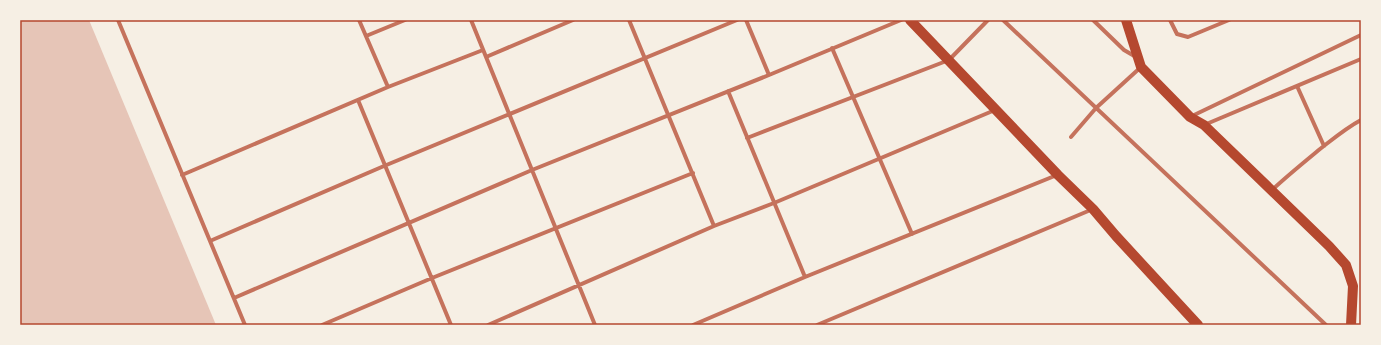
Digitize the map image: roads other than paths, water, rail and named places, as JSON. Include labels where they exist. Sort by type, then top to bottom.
[{"type":"main road","points":[[910,20],[1058,175],[1093,209],[1198,325]]},
{"type":"main road","points":[[1126,20],[1140,63],[1190,117],[1204,126],[1329,246],[1346,265],[1353,286],[1351,325]]},
{"type":"street","points":[[118,20],[245,325]]},
{"type":"street","points":[[359,20],[388,87]]},
{"type":"street","points":[[366,36],[405,20]]},
{"type":"street","points":[[471,20],[594,325]]},
{"type":"street","points":[[486,57],[572,20]]},
{"type":"street","points":[[629,20],[714,226]]},
{"type":"street","points":[[210,241],[384,166],[738,20]]},
{"type":"street","points":[[746,20],[769,75]]},
{"type":"street","points":[[234,298],[532,170],[669,116],[901,20]]},
{"type":"street","points":[[747,138],[949,60],[988,20]]},
{"type":"street","points":[[1003,20],[1326,325]]},
{"type":"street","points":[[1071,137],[1096,108],[1140,63],[1124,50],[1093,20]]},
{"type":"street","points":[[1170,20],[1177,34],[1188,37],[1229,20]]},
{"type":"street","points":[[1190,117],[1361,35]]},
{"type":"street","points":[[832,48],[912,234]]},
{"type":"street","points":[[182,175],[388,87],[483,50]]},
{"type":"street","points":[[1204,126],[1361,59]]},
{"type":"street","points":[[1298,86],[1324,146]]},
{"type":"street","points":[[728,91],[805,277]]},
{"type":"street","points":[[358,100],[451,325]]},
{"type":"street","points":[[488,325],[714,226],[774,203],[996,110]]},
{"type":"street","points":[[1272,191],[1289,174],[1324,146],[1361,120]]},
{"type":"street","points":[[322,325],[432,278],[693,174]]},
{"type":"street","points":[[693,325],[805,277],[1058,175]]},
{"type":"street","points":[[817,325],[1093,209]]}]
